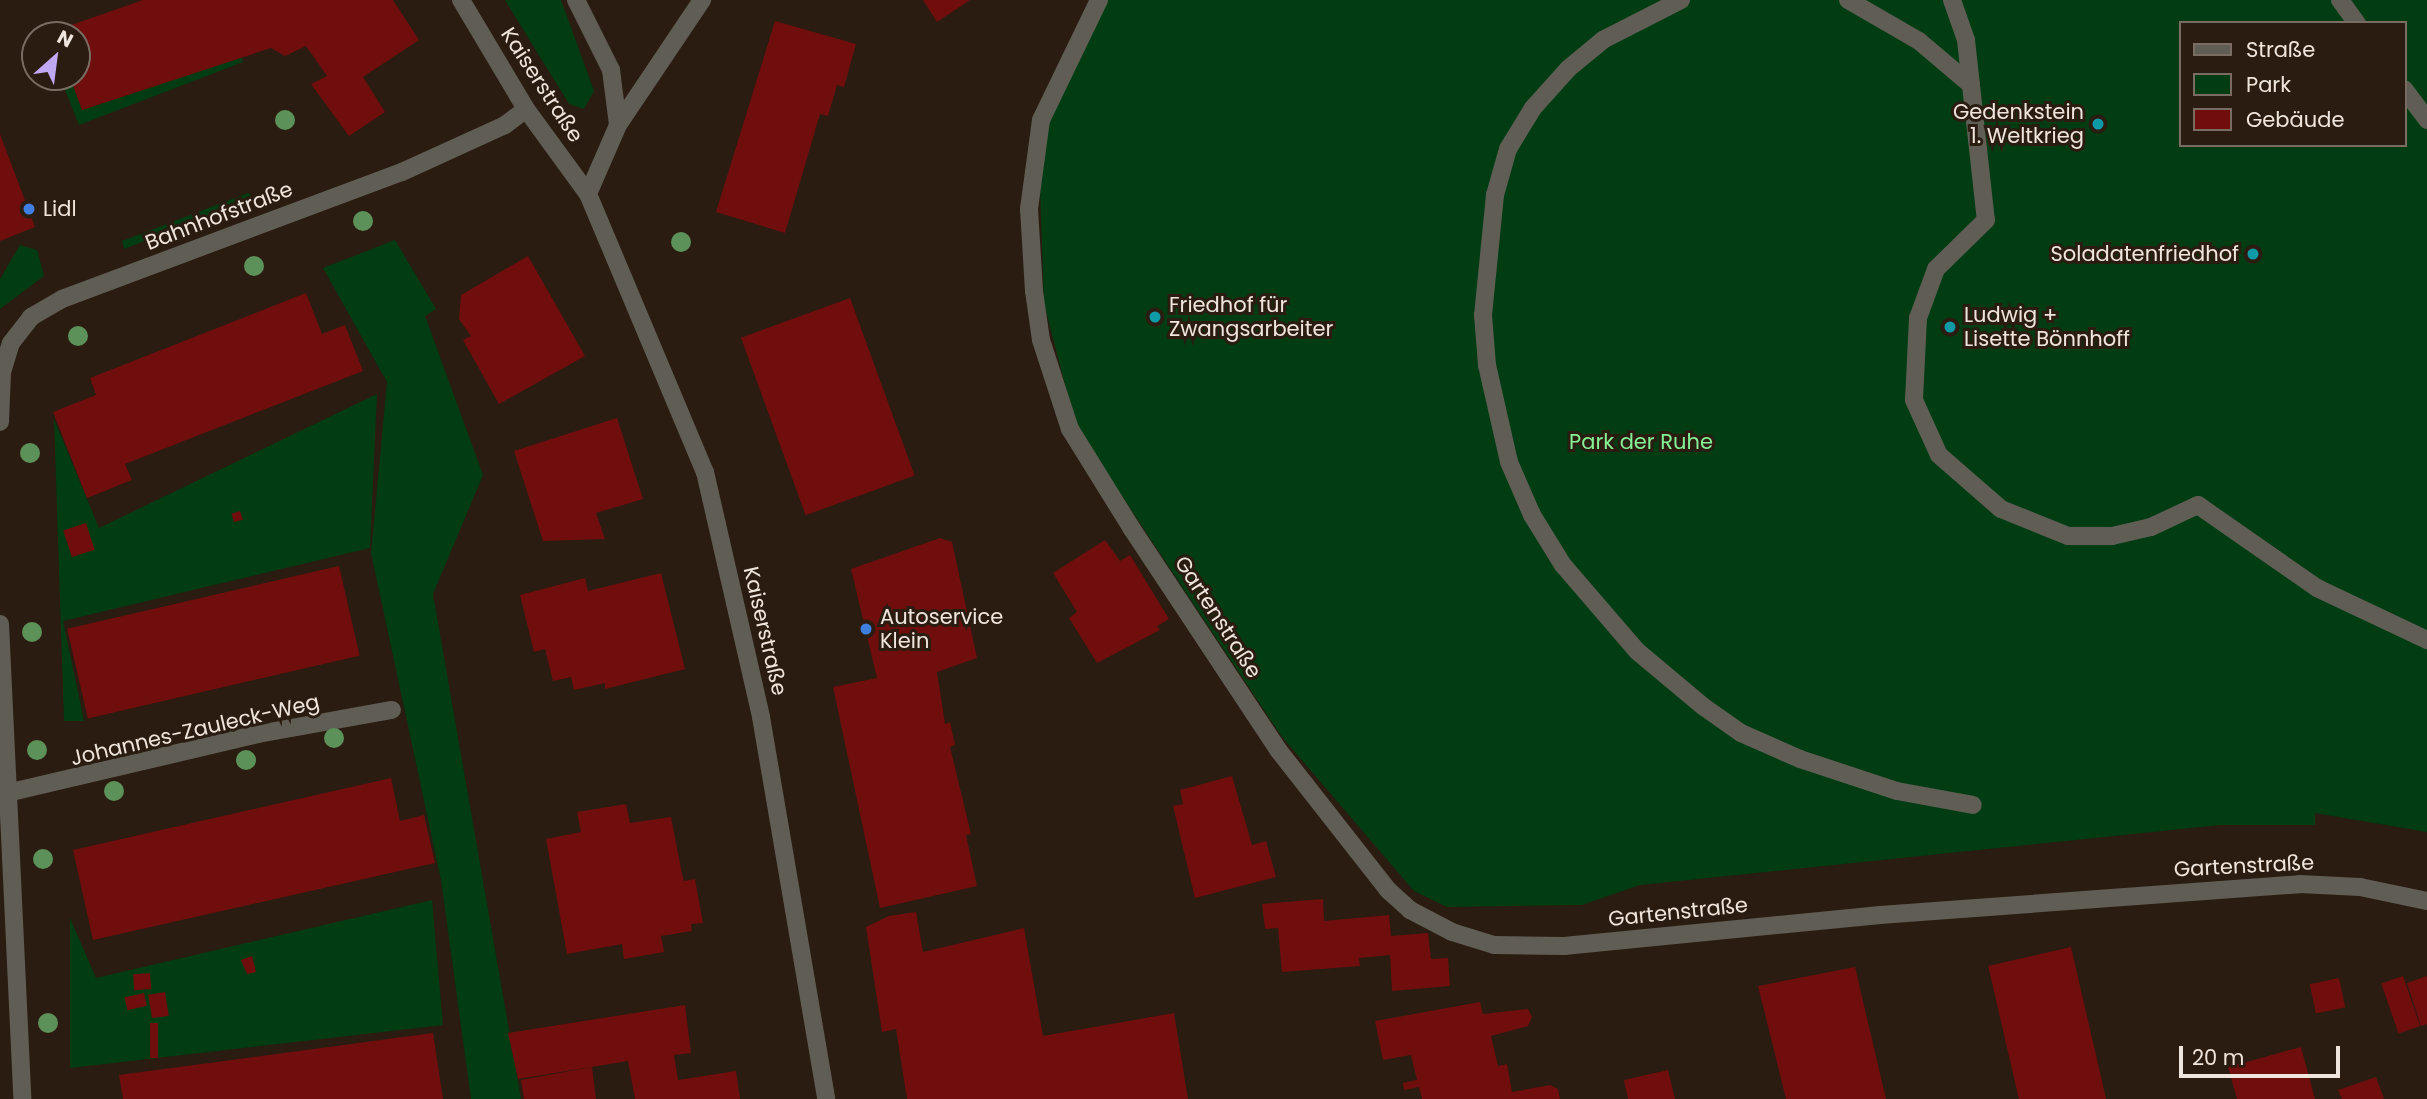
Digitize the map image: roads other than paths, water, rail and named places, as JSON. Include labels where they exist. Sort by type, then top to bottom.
[{"type":"street","name":"Kaiserstraße","points":[[461,0],[526,109],[588,194],[705,472],[761,717],[826,1099]]},
{"type":"street","points":[[576,0],[611,69],[618,125]]},
{"type":"street","name":"Kaiserstraße","points":[[588,194],[618,125],[702,0]]},
{"type":"street","name":"Gartenstraße","points":[[1099,0],[1041,120],[1029,209],[1034,291],[1041,340],[1070,429],[1279,751],[1388,890],[1410,910],[1452,932],[1494,945],[1564,946],[1880,915],[2301,884],[2360,887],[2427,901]]},
{"type":"street","points":[[1681,0],[1603,40],[1568,69],[1534,108],[1508,149],[1494,195],[1483,315],[1487,365],[1509,462],[1532,515],[1563,565],[1637,652],[1704,707],[1741,733],[1800,759],[1886,788],[1973,805]]},
{"type":"street","points":[[1849,0],[1919,41],[1970,85]]},
{"type":"street","points":[[1952,0],[1966,40],[1986,220],[1936,269],[1918,318],[1912,370],[1914,400],[1923,428],[1939,455],[2001,509],[2068,536],[2112,536],[2151,527],[2198,505],[2317,588],[2427,640]]},
{"type":"street","points":[[2340,0],[2356,21]]},
{"type":"street","points":[[2406,92],[2427,120]]},
{"type":"street","name":"Bahnhofstraße","points":[[0,422],[2,372],[10,343],[31,317],[62,299],[402,172],[505,125],[526,109]]},
{"type":"street","points":[[0,624],[22,1099]]},
{"type":"street","name":"Johannes-Zauleck-Weg","points":[[7,793],[258,734],[392,710]]},
{"type":"place","name":"Gedenkstein 1. Weltkrieg","points":[[2098,124]]},
{"type":"place","name":"Lidl","points":[[29,209]]},
{"type":"place","name":"Soladatenfriedhof","points":[[2253,254]]},
{"type":"place","name":"Friedhof für Zwangsarbeiter","points":[[1155,317]]},
{"type":"place","name":"Ludwig + Lisette Bönnhoff","points":[[1950,327]]},
{"type":"place","name":"Autoservice Klein","points":[[866,629]]},
{"type":"park label","name":"Park der Ruhe","points":[[1641,442]]}]
